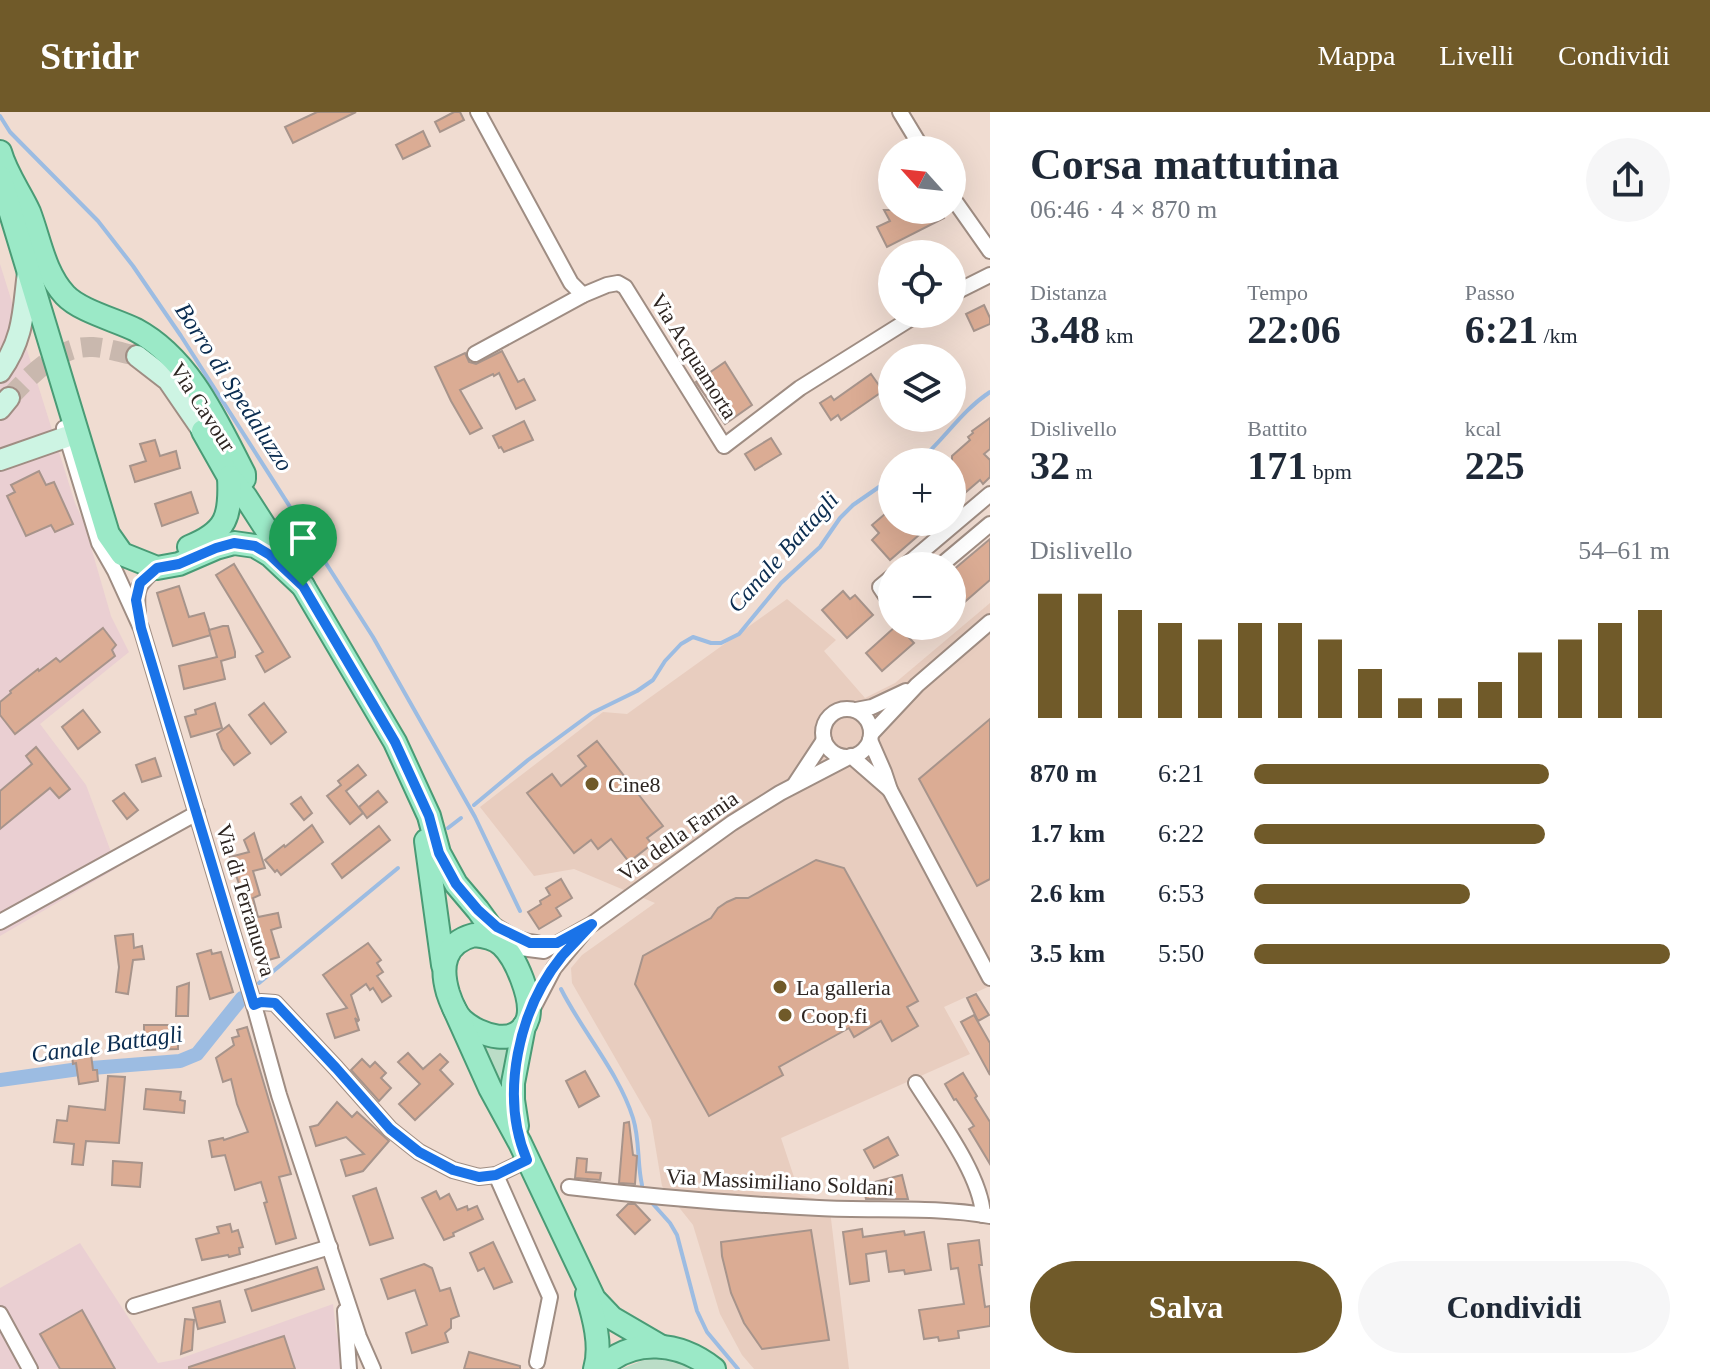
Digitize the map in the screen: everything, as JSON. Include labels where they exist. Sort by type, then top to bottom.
[{"type":"main road","points":[[1,164],[42,322],[108,534],[122,554],[157,568],[179,564],[234,543],[255,546],[270,555],[303,586]]},
{"type":"main road","points":[[1,164],[118,520],[131,541],[158,553],[176,552],[211,537],[223,524],[230,505],[229,477]]},
{"type":"main road","name":"Via Cavour","points":[[1,164],[29,212],[51,275],[67,297],[134,329],[156,343],[181,367],[214,415],[244,474],[245,496]]},
{"type":"main road","name":"Via Cavour","points":[[203,431],[229,477],[245,496],[303,586],[395,742],[429,816],[439,853],[456,884],[515,962],[529,1010],[513,1083],[513,1100],[523,1151]]},
{"type":"main road","name":"Via Cavour","points":[[410,773],[425,835],[444,974],[454,1008],[594,1299],[612,1318],[660,1346]]},
{"type":"main road","points":[[444,974],[445,961],[451,949],[464,938],[481,936],[504,946]]},
{"type":"main road","points":[[454,1008],[465,1022],[489,1036],[505,1038],[526,1023]]},
{"type":"main road","name":"Via Cavour","points":[[582,1274],[598,1346],[597,1369]]},
{"type":"main road","points":[[597,1369],[622,1354],[660,1346],[700,1358],[714,1369]]},
{"type":"street","points":[[478,112],[571,283],[583,295]]},
{"type":"street","points":[[900,112],[915,136]]},
{"type":"street","points":[[966,217],[990,251]]},
{"type":"street","points":[[0,372],[20,336],[28,272]]},
{"type":"street","points":[[966,287],[990,275]]},
{"type":"street","name":"Via Acquamorta","points":[[475,354],[583,295],[618,283],[625,287],[724,446],[800,388],[896,328]]},
{"type":"street","name":"Via di Terranuova","points":[[42,322],[66,437],[99,543],[141,628]]},
{"type":"street","points":[[137,356],[168,380],[203,431]]},
{"type":"street","points":[[0,460],[66,437]]},
{"type":"street","points":[[922,552],[990,494]]},
{"type":"street","points":[[957,552],[990,524]]},
{"type":"street","name":"Via di Terranuova","points":[[157,568],[140,583],[136,600],[141,628],[279,1095],[359,1337],[373,1369]]},
{"type":"street","name":"Via della Farnia","points":[[504,946],[544,951],[592,924],[732,823],[792,787],[863,751],[870,737],[917,685],[990,622]]},
{"type":"street","name":"Via della Farnia","points":[[792,787],[824,740],[823,727],[830,715],[843,709],[872,707],[917,685]]},
{"type":"street","points":[[856,710],[867,720],[870,737],[890,790],[990,978]]},
{"type":"street","points":[[824,740],[832,752],[851,756],[890,790]]},
{"type":"street","points":[[0,922],[197,813]]},
{"type":"street","points":[[478,910],[497,927],[530,943],[557,943]]},
{"type":"street","name":"Via della Farnia","points":[[526,1023],[562,956],[592,924]]},
{"type":"street","points":[[254,1005],[275,1003],[390,1129],[419,1152],[453,1170],[479,1177],[496,1175],[523,1151]]},
{"type":"street","points":[[916,1083],[971,1172],[987,1216]]},
{"type":"street","points":[[496,1175],[550,1297],[537,1362]]},
{"type":"street","name":"Via Massimiliano Soldani","points":[[569,1187],[711,1203],[916,1210],[987,1216]]},
{"type":"street","points":[[134,1306],[330,1247]]},
{"type":"street","name":"Via di Terranuova","points":[[339,1275],[349,1369]]},
{"type":"street","points":[[0,1314],[30,1369]]},
{"type":"shaded area","points":[[0,264],[111,616],[129,652],[40,724],[86,785],[117,868],[0,936]]},
{"type":"shaded area","points":[[787,599],[836,640],[824,651],[865,698],[895,683],[946,640],[966,640],[966,623],[990,603],[990,986],[944,1007],[970,1054],[781,1138],[800,1195],[829,1202],[849,1369],[754,1369],[742,1355],[720,1314],[693,1225],[662,1186],[651,1120],[572,983],[571,968],[582,955],[655,903],[574,869],[534,876],[480,807],[603,712],[627,714]]},
{"type":"shaded area","points":[[80,1243],[158,1363],[179,1359],[333,1304],[344,1369],[0,1369],[0,1288]]},
{"type":"green space","points":[[481,1042],[510,1044],[503,1085],[498,1083]]},
{"type":"green space","points":[[662,1357],[696,1369],[621,1369],[649,1358]]},
{"type":"building","points":[[317,112],[356,112],[293,143],[285,127]]},
{"type":"building","points":[[460,112],[464,120],[440,132],[435,122]]},
{"type":"building","points":[[423,131],[430,146],[403,159],[396,145]]},
{"type":"building","points":[[884,224],[932,224],[901,240],[884,240],[877,227]]},
{"type":"building","points":[[984,305],[990,324],[974,331],[966,314]]},
{"type":"building","points":[[502,351],[518,382],[524,379],[535,400],[516,409],[499,373],[460,390],[482,428],[470,434],[435,367],[465,353],[469,362],[476,364]]},
{"type":"building","points":[[725,362],[752,405],[725,424],[696,382]]},
{"type":"building","points":[[871,374],[878,384],[878,394],[841,420],[838,415],[831,420],[820,403],[831,396],[834,400]]},
{"type":"building","points":[[990,418],[990,449],[984,454],[990,460],[990,477],[983,484],[980,480],[966,492],[966,448],[961,448],[970,440],[968,437]]},
{"type":"building","points":[[524,421],[533,440],[504,452],[493,436]]},
{"type":"building","points":[[771,438],[781,454],[755,470],[745,454]]},
{"type":"building","points":[[155,440],[160,456],[176,451],[180,468],[135,482],[130,466],[146,461],[140,444]]},
{"type":"building","points":[[39,471],[46,485],[54,482],[73,524],[55,532],[51,525],[26,536],[7,496],[15,492],[11,485]]},
{"type":"building","points":[[191,492],[198,513],[162,526],[155,504]]},
{"type":"building","points":[[878,534],[918,536],[899,552],[883,552],[872,540]]},
{"type":"building","points":[[990,539],[990,580],[966,601],[966,559]]},
{"type":"building","points":[[234,564],[290,657],[265,672],[256,656],[263,652],[216,575]]},
{"type":"building","points":[[179,586],[189,617],[204,613],[211,635],[173,646],[157,593]]},
{"type":"building","points":[[843,591],[850,599],[855,595],[873,615],[847,638],[822,610]]},
{"type":"building","points":[[228,626],[235,652],[235,657],[221,661],[225,679],[184,689],[179,666],[217,657],[209,630]]},
{"type":"building","points":[[103,628],[116,645],[112,650],[115,656],[15,734],[0,715],[0,702],[38,669],[56,658],[60,662]]},
{"type":"building","points":[[880,640],[911,640],[914,643],[882,671],[866,653]]},
{"type":"building","points":[[215,703],[222,728],[191,737],[185,717]]},
{"type":"building","points":[[264,703],[286,732],[271,744],[249,715]]},
{"type":"building","points":[[83,710],[100,732],[78,749],[62,727]]},
{"type":"building","points":[[990,719],[990,879],[977,886],[919,779]]},
{"type":"building","points":[[229,725],[250,753],[234,765],[222,749],[217,734]]},
{"type":"building","points":[[597,741],[663,826],[647,838],[652,844],[629,862],[611,839],[598,849],[591,840],[574,853],[527,793],[552,774],[561,786],[586,766],[578,756]]},
{"type":"building","points":[[36,747],[70,789],[59,798],[50,788],[0,829],[0,791],[32,764],[26,756]]},
{"type":"building","points":[[155,758],[161,776],[142,782],[136,765]]},
{"type":"building","points":[[358,765],[366,775],[346,791],[363,813],[350,824],[327,796],[341,785],[338,781]]},
{"type":"building","points":[[378,791],[387,802],[367,818],[359,807]]},
{"type":"building","points":[[124,793],[138,810],[127,819],[113,801]]},
{"type":"building","points":[[301,797],[312,813],[304,820],[291,804]]},
{"type":"building","points":[[312,825],[323,842],[281,875],[277,870],[275,872],[265,860]]},
{"type":"building","points":[[379,826],[390,840],[342,878],[332,864]]},
{"type":"building","points":[[254,833],[265,868],[253,871],[260,895],[253,898],[258,917],[278,913],[281,927],[271,930],[279,957],[258,963],[234,886],[239,884],[230,857],[249,852],[244,840]]},
{"type":"building","points":[[816,860],[844,868],[918,1001],[907,1007],[918,1026],[892,1041],[881,1021],[854,1037],[849,1028],[779,1067],[783,1075],[709,1116],[635,984],[643,956],[711,918],[727,902],[748,898]]},
{"type":"building","points":[[561,879],[572,898],[556,908],[561,916],[539,929],[528,912],[550,895],[546,888]]},
{"type":"building","points":[[133,934],[134,948],[142,946],[144,959],[133,960],[128,994],[116,992],[119,967],[115,936]]},
{"type":"building","points":[[368,943],[381,960],[377,963],[383,972],[377,976],[391,996],[382,1002],[373,988],[370,990],[366,984],[351,995],[359,1030],[335,1038],[327,1014],[347,1008],[323,975]]},
{"type":"building","points":[[211,950],[212,954],[221,952],[233,992],[210,999],[197,954]]},
{"type":"building","points":[[189,983],[188,1016],[176,1016],[177,987]]},
{"type":"building","points":[[976,994],[989,1015],[978,1021],[967,998]]},
{"type":"building","points":[[974,1015],[990,1043],[990,1075],[961,1022]]},
{"type":"building","points":[[144,1025],[178,1025],[178,1049],[144,1050]]},
{"type":"building","points":[[247,1027],[291,1174],[279,1177],[296,1238],[276,1244],[261,1182],[235,1190],[225,1155],[212,1157],[209,1141],[248,1132],[231,1079],[223,1082],[216,1058],[234,1045],[232,1038],[239,1036],[237,1030]]},
{"type":"building","points":[[90,1046],[93,1070],[97,1070],[98,1081],[79,1084],[71,1049]]},
{"type":"building","points":[[408,1053],[423,1069],[440,1054],[448,1062],[440,1070],[453,1084],[415,1120],[399,1104],[420,1084],[398,1062]]},
{"type":"building","points":[[362,1059],[370,1067],[375,1062],[386,1073],[381,1078],[391,1088],[379,1101],[351,1070]]},
{"type":"building","points":[[585,1071],[599,1096],[579,1107],[566,1081]]},
{"type":"building","points":[[963,1073],[990,1122],[990,1164],[969,1129],[974,1126],[945,1084]]},
{"type":"building","points":[[108,1076],[125,1077],[119,1143],[86,1141],[83,1165],[72,1164],[74,1144],[54,1142],[57,1120],[67,1121],[69,1106],[105,1110]]},
{"type":"building","points":[[146,1089],[181,1092],[180,1100],[185,1101],[184,1113],[144,1109]]},
{"type":"building","points":[[337,1102],[352,1117],[357,1112],[389,1141],[363,1171],[346,1176],[341,1160],[364,1154],[346,1137],[316,1146],[310,1127],[318,1125]]},
{"type":"building","points":[[629,1122],[633,1155],[637,1156],[635,1184],[619,1183],[624,1123]]},
{"type":"building","points":[[888,1137],[898,1155],[874,1168],[864,1150]]},
{"type":"building","points":[[577,1158],[587,1159],[586,1172],[601,1173],[600,1180],[575,1178]]},
{"type":"building","points":[[113,1161],[142,1163],[140,1187],[112,1185]]},
{"type":"building","points":[[902,1175],[908,1199],[866,1199],[863,1185]]},
{"type":"building","points":[[376,1188],[393,1238],[370,1245],[353,1196]]},
{"type":"building","points":[[436,1191],[440,1199],[449,1194],[457,1210],[477,1206],[483,1219],[444,1240],[422,1198]]},
{"type":"building","points":[[628,1204],[635,1204],[650,1220],[635,1234],[617,1215]]},
{"type":"building","points":[[230,1224],[232,1232],[238,1230],[243,1247],[239,1248],[240,1254],[202,1260],[196,1239],[219,1233],[217,1227]]},
{"type":"building","points":[[862,1229],[863,1237],[904,1231],[905,1235],[924,1232],[931,1270],[905,1274],[904,1270],[889,1272],[886,1251],[866,1254],[869,1281],[850,1284],[843,1232]]},
{"type":"building","points":[[811,1230],[829,1340],[762,1349],[744,1323],[731,1293],[721,1242]]},
{"type":"building","points":[[979,1240],[982,1265],[979,1265],[985,1307],[990,1306],[990,1326],[958,1331],[959,1338],[939,1341],[938,1337],[924,1339],[919,1310],[964,1304],[958,1268],[951,1269],[948,1244]]},
{"type":"building","points":[[493,1242],[512,1282],[494,1289],[484,1268],[478,1271],[470,1253]]},
{"type":"building","points":[[424,1264],[432,1268],[440,1291],[450,1288],[459,1316],[451,1319],[451,1328],[445,1333],[448,1342],[412,1353],[406,1333],[427,1325],[415,1290],[388,1299],[381,1279]]},
{"type":"building","points":[[317,1267],[324,1289],[252,1311],[245,1290]]},
{"type":"building","points":[[220,1301],[225,1322],[198,1329],[193,1308]]},
{"type":"building","points":[[82,1310],[115,1369],[60,1369],[40,1334]]},
{"type":"building","points":[[185,1319],[194,1320],[192,1350],[181,1354]]},
{"type":"building","points":[[284,1336],[295,1369],[189,1369],[189,1367]]},
{"type":"building","points":[[469,1352],[520,1366],[520,1369],[464,1369]]},
{"type":"waterway","name":"Borro di Spedaluzzo","points":[[0,116],[10,132],[98,221],[181,336],[373,637],[475,817],[520,911]]},
{"type":"waterway","name":"Canale Battagli","points":[[932,448],[990,392]]},
{"type":"waterway","name":"Canale Battagli","points":[[474,805],[592,713],[653,680],[681,644],[693,637],[721,643],[739,634],[781,583],[820,547],[840,518],[878,488]]},
{"type":"waterway","name":"Canale Battagli","points":[[448,828],[461,818]]},
{"type":"waterway","name":"Canale Battagli","points":[[259,983],[398,868]]},
{"type":"waterway","name":"Borro di Spedaluzzo","points":[[561,989],[627,1101],[635,1126],[642,1185]]},
{"type":"waterway","name":"Canale Battagli","points":[[0,1080],[79,1069],[180,1061],[197,1054],[242,998]]},
{"type":"waterway","name":"Borro di Spedaluzzo","points":[[653,1204],[677,1235],[697,1311],[707,1332],[738,1369]]},
{"type":"tunnel","points":[[9,398],[46,363],[68,351],[93,347],[137,356]]},
{"type":"place","name":"Cine8","points":[[592,784]]},
{"type":"place","name":"La galleria","points":[[780,987]]},
{"type":"place","name":"Coop.fi","points":[[785,1015]]},
{"type":"route","points":[[234,543],[255,546],[270,555],[303,586],[395,742],[429,816],[439,853],[456,884],[478,910],[497,927],[530,943],[557,943],[592,924],[554,968],[524,1026],[513,1083],[513,1100],[520,1143],[527,1160],[496,1175],[479,1177],[453,1170],[419,1152],[390,1129],[275,1003],[254,1005],[141,628],[136,600],[140,583],[157,568],[179,564],[234,543]]}]
